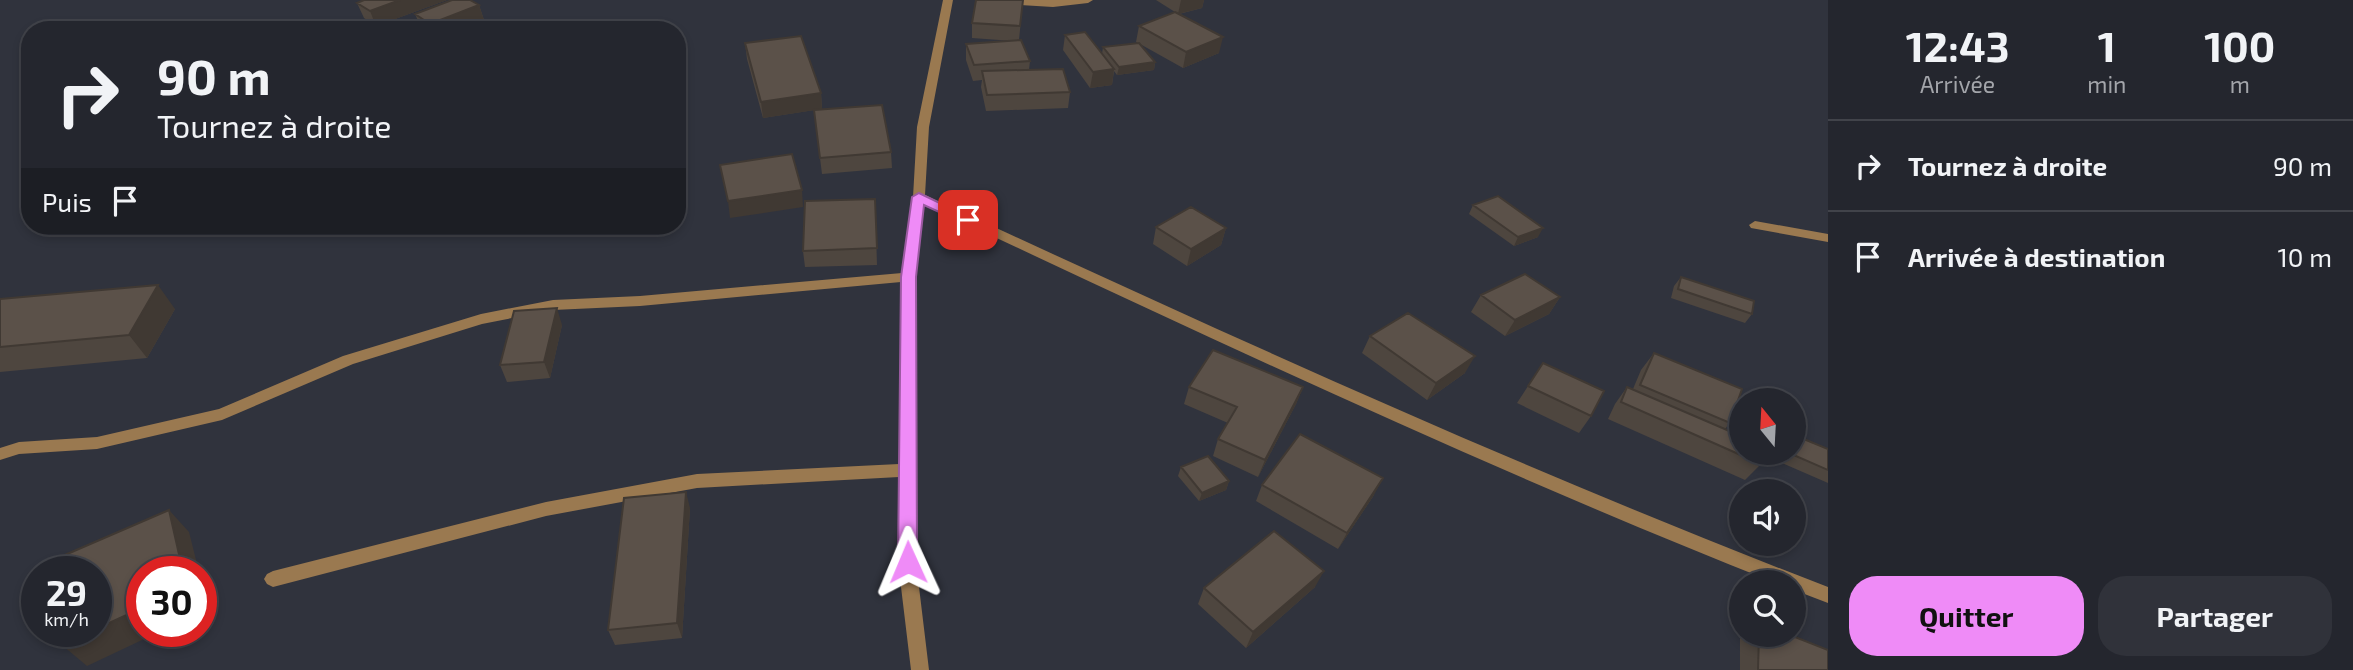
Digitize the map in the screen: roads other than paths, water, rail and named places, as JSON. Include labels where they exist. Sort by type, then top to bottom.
[{"type":"street","points":[[920,670],[908,562],[908,277],[919,197],[923,127],[948,0]]},
{"type":"street","points":[[985,0],[1053,4],[1088,0]]},
{"type":"street","points":[[919,197],[1388,414],[1692,544],[1828,596]]},
{"type":"street","points":[[1755,225],[1828,238]]},
{"type":"street","points":[[0,454],[19,448],[97,443],[222,414],[348,360],[481,319],[553,305],[665,299],[908,277]]},
{"type":"street","points":[[273,579],[546,509],[697,481],[906,470]]}]
